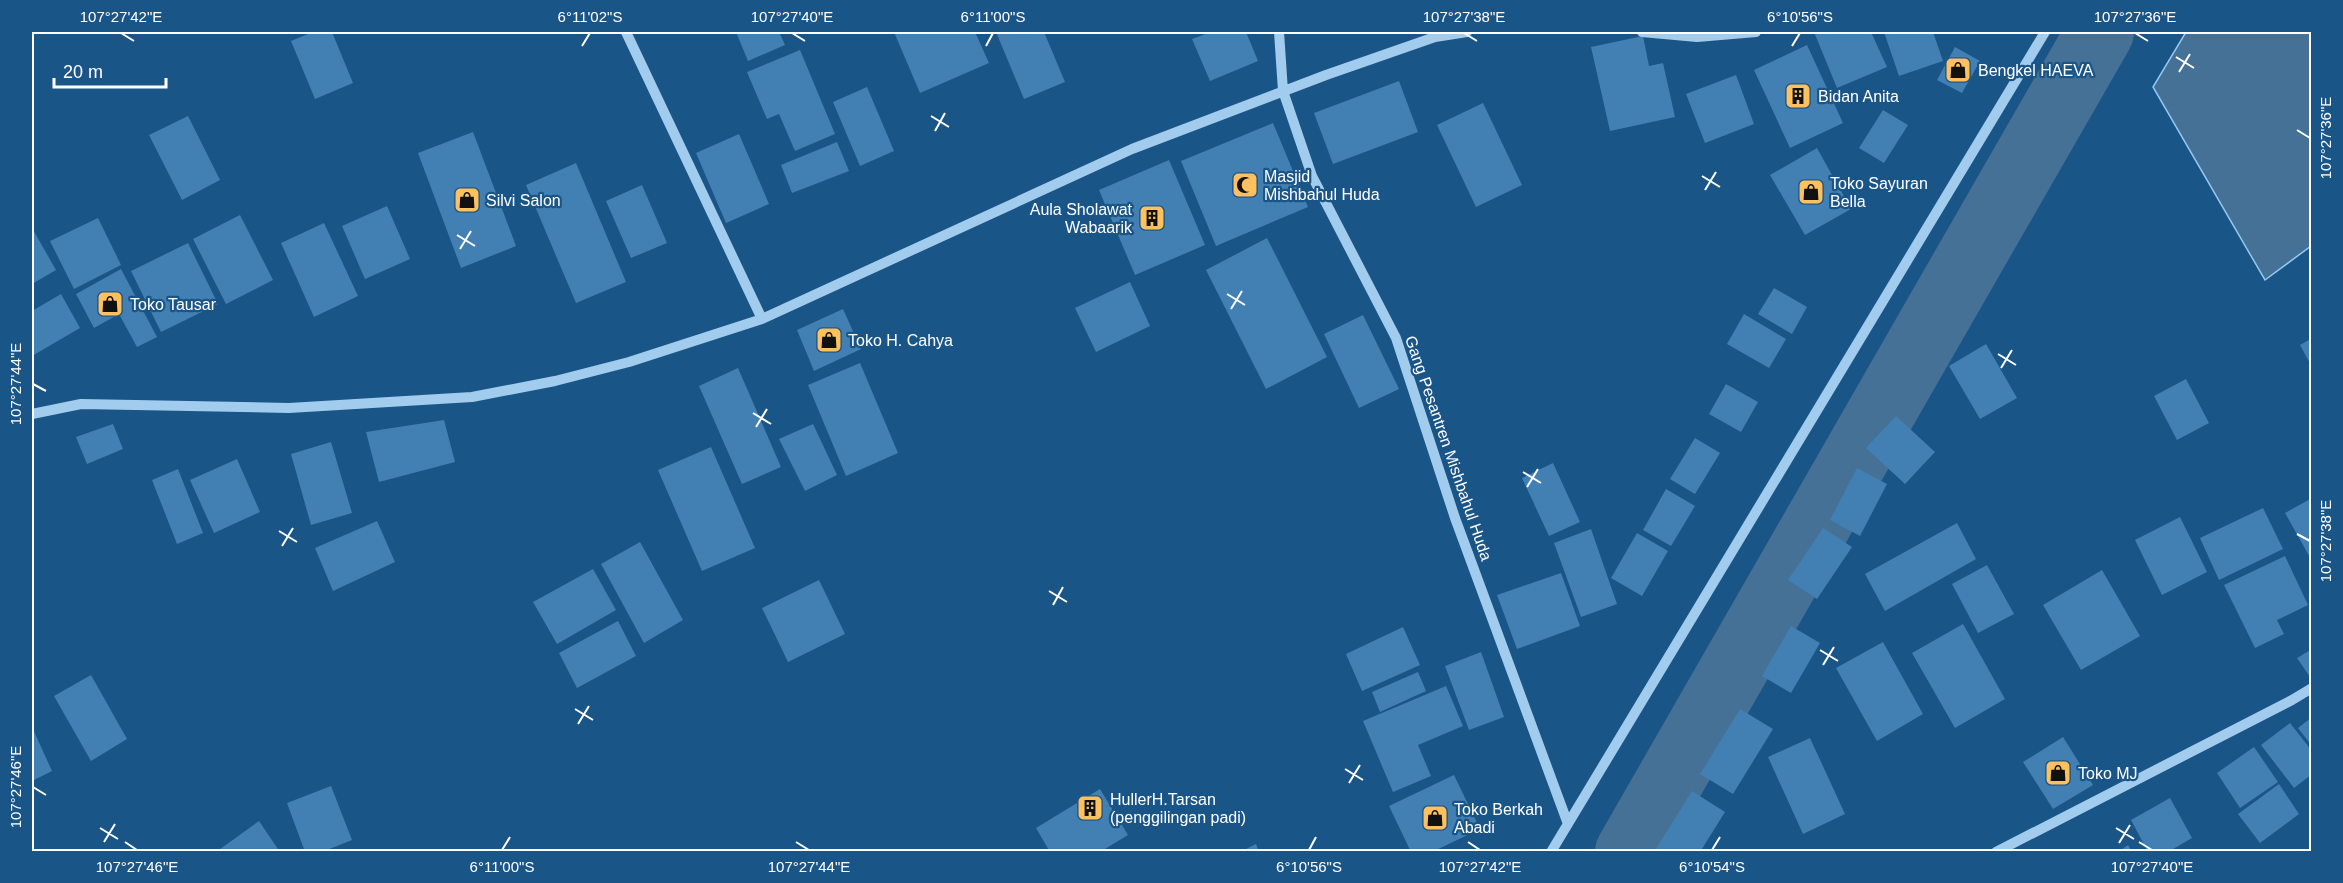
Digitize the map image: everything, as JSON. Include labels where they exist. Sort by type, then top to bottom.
[{"type":"street","points":[[626,32],[762,319]]},
{"type":"street","name":"Gang Pesantren Mishbahul Huda","points":[[1279,32],[1283,91],[1312,176],[1396,338],[1455,518],[1568,824]]},
{"type":"street","points":[[32,414],[81,404],[289,408],[472,397],[555,381],[629,362],[762,319],[1132,149],[1283,91],[1436,37],[1467,32]]},
{"type":"street","points":[[1642,32],[1697,37],[1756,32]]},
{"type":"street","points":[[1551,852],[2044,32]]},
{"type":"street","points":[[1995,852],[2312,688]]},
{"type":"water","points":[[2186,32],[2311,32],[2311,246],[2265,280],[2153,87]]},
{"type":"building","points":[[313,32],[332,32],[353,83],[315,99],[291,41]]},
{"type":"building","points":[[736,32],[779,32],[785,45],[748,61]]},
{"type":"building","points":[[894,32],[975,32],[989,63],[920,93]]},
{"type":"building","points":[[996,32],[1044,32],[1065,82],[1024,99]]},
{"type":"building","points":[[1211,32],[1246,32],[1258,61],[1210,81],[1192,39]]},
{"type":"building","points":[[1814,32],[1871,32],[1887,67],[1837,88]]},
{"type":"building","points":[[1884,32],[1933,32],[1943,61],[1899,76]]},
{"type":"building","points":[[1643,36],[1649,66],[1663,63],[1675,117],[1610,131],[1591,47]]},
{"type":"building","name":"Bidan Anita","points":[[1807,45],[1843,123],[1790,148],[1754,70]]},
{"type":"building","name":"Bengkel HAEVA","points":[[1955,47],[1980,61],[1962,93],[1937,80]]},
{"type":"building","points":[[800,50],[835,134],[795,151],[779,114],[767,119],[747,72]]},
{"type":"building","points":[[1736,75],[1754,124],[1705,143],[1686,94]]},
{"type":"building","points":[[1399,81],[1418,132],[1333,164],[1314,113]]},
{"type":"building","points":[[867,87],[894,151],[860,166],[833,102]]},
{"type":"building","points":[[1483,103],[1522,185],[1476,207],[1437,125]]},
{"type":"building","points":[[1883,110],[1908,125],[1884,163],[1859,148]]},
{"type":"building","points":[[188,116],[220,180],[182,200],[149,135]]},
{"type":"building","name":"Masjid Mishbahul Huda","points":[[1273,123],[1308,207],[1216,246],[1181,161]]},
{"type":"building","name":"Silvi Salon","points":[[473,132],[516,246],[461,268],[418,153]]},
{"type":"building","points":[[739,134],[769,204],[726,223],[696,153]]},
{"type":"building","points":[[837,142],[849,171],[792,193],[781,165]]},
{"type":"building","name":"Toko Sayuran Bella","points":[[1817,148],[1851,209],[1805,235],[1770,175]]},
{"type":"building","name":"Aula Sholawat Wabaarik","points":[[1169,160],[1205,245],[1135,275],[1099,190]]},
{"type":"building","points":[[576,163],[626,282],[576,303],[526,185]]},
{"type":"building","points":[[642,185],[667,243],[631,258],[606,201]]},
{"type":"building","points":[[387,206],[410,259],[365,279],[342,226]]},
{"type":"building","points":[[240,215],[273,280],[226,304],[193,239]]},
{"type":"building","points":[[98,218],[121,265],[74,289],[50,241]]},
{"type":"building","points":[[324,223],[358,296],[314,317],[281,243]]},
{"type":"building","points":[[32,228],[56,270],[32,284]]},
{"type":"building","points":[[1267,238],[1327,357],[1266,389],[1206,270]]},
{"type":"building","points":[[188,243],[218,304],[161,332],[131,271]]},
{"type":"building","name":"Toko Tausar","points":[[121,269],[157,337],[137,347],[119,314],[94,328],[76,294]]},
{"type":"building","points":[[1130,282],[1150,326],[1096,352],[1075,308]]},
{"type":"building","points":[[1774,288],[1807,307],[1792,334],[1758,314]]},
{"type":"building","points":[[61,294],[80,328],[32,356],[32,311]]},
{"type":"building","name":"Toko H. Cahya","points":[[843,309],[861,349],[814,371],[797,330]]},
{"type":"building","points":[[1744,314],[1786,339],[1769,368],[1727,344]]},
{"type":"building","points":[[1363,315],[1399,389],[1359,408],[1324,334]]},
{"type":"building","points":[[2312,338],[2312,367],[2300,345]]},
{"type":"building","points":[[1986,344],[2017,398],[1980,419],[1949,366]]},
{"type":"building","points":[[860,363],[898,453],[846,476],[808,385]]},
{"type":"building","points":[[738,368],[781,467],[742,484],[699,386]]},
{"type":"building","points":[[2186,379],[2209,423],[2177,440],[2154,396]]},
{"type":"building","points":[[1726,384],[1758,402],[1741,432],[1709,414]]},
{"type":"building","points":[[1896,416],[1935,452],[1905,484],[1866,448]]},
{"type":"building","points":[[444,420],[455,462],[379,482],[366,432]]},
{"type":"building","points":[[113,424],[123,449],[87,464],[76,437]]},
{"type":"building","points":[[813,424],[837,475],[805,491],[779,439]]},
{"type":"building","points":[[1695,438],[1720,453],[1695,494],[1670,479]]},
{"type":"building","points":[[331,442],[352,513],[311,525],[291,454]]},
{"type":"building","points":[[711,447],[755,548],[702,571],[658,470]]},
{"type":"building","points":[[237,459],[260,512],[214,533],[190,480]]},
{"type":"building","points":[[1553,463],[1580,522],[1549,536],[1522,478]]},
{"type":"building","points":[[1857,468],[1887,484],[1860,536],[1830,520]]},
{"type":"building","points":[[178,469],[203,533],[177,544],[152,480]]},
{"type":"building","points":[[1666,489],[1695,506],[1671,546],[1643,530]]},
{"type":"building","points":[[2312,498],[2312,561],[2285,513]]},
{"type":"building","points":[[2263,508],[2283,549],[2219,580],[2200,538]]},
{"type":"building","points":[[2180,517],[2207,572],[2162,595],[2135,540]]},
{"type":"building","points":[[377,521],[395,562],[333,591],[315,548]]},
{"type":"building","points":[[1957,523],[1976,559],[1885,611],[1865,574]]},
{"type":"building","points":[[1823,528],[1852,547],[1817,599],[1788,580]]},
{"type":"building","points":[[1591,529],[1617,604],[1581,617],[1554,543]]},
{"type":"building","points":[[1637,533],[1668,551],[1642,596],[1611,578]]},
{"type":"building","points":[[640,542],[683,620],[644,643],[601,564]]},
{"type":"building","points":[[2285,556],[2308,605],[2277,620],[2284,634],[2255,648],[2224,585]]},
{"type":"building","points":[[1987,565],[2014,614],[1978,633],[1952,584]]},
{"type":"building","points":[[593,569],[616,610],[557,644],[533,602]]},
{"type":"building","points":[[2102,570],[2140,636],[2081,670],[2043,605]]},
{"type":"building","points":[[1561,573],[1580,626],[1517,649],[1497,595]]},
{"type":"building","points":[[819,580],[845,634],[788,662],[762,608]]},
{"type":"building","points":[[618,621],[636,656],[577,688],[559,653]]},
{"type":"building","points":[[1963,624],[2005,699],[1955,728],[1912,653]]},
{"type":"building","points":[[1791,626],[1820,643],[1791,693],[1762,676]]},
{"type":"building","points":[[1403,627],[1420,665],[1362,691],[1346,654]]},
{"type":"building","points":[[1883,642],[1923,714],[1877,741],[1836,668]]},
{"type":"building","points":[[2312,649],[2312,676],[2310,677],[2297,658]]},
{"type":"building","points":[[1481,652],[1504,717],[1469,730],[1445,666]]},
{"type":"building","points":[[1418,672],[1426,691],[1380,712],[1372,692]]},
{"type":"building","points":[[91,675],[127,739],[91,761],[54,696]]},
{"type":"building","points":[[1446,686],[1463,726],[1418,745],[1431,776],[1393,792],[1363,721]]},
{"type":"building","points":[[1740,709],[1773,729],[1733,794],[1700,774]]},
{"type":"building","points":[[2312,717],[2312,746],[2298,728]]},
{"type":"building","points":[[2290,723],[2312,751],[2312,774],[2294,788],[2261,745]]},
{"type":"building","points":[[32,727],[52,771],[32,781]]},
{"type":"building","name":"Toko MJ","points":[[2063,737],[2093,785],[2053,809],[2023,762]]},
{"type":"building","points":[[1810,738],[1845,814],[1803,834],[1768,757]]},
{"type":"building","points":[[2254,747],[2278,782],[2240,808],[2217,773]]},
{"type":"building","name":"Toko Berkah Abadi","points":[[1454,775],[1480,829],[1432,852],[1411,852],[1389,806]]},
{"type":"building","points":[[2279,784],[2299,814],[2260,843],[2238,814]]},
{"type":"building","points":[[331,786],[352,840],[322,852],[305,852],[287,803]]},
{"type":"building","name":"HullerH.Tarsan (penggilingan padi)","points":[[1100,789],[1128,835],[1100,852],[1050,852],[1036,828]]},
{"type":"building","points":[[1692,791],[1725,812],[1700,852],[1654,852]]},
{"type":"building","points":[[2170,798],[2192,838],[2168,852],[2148,852],[2131,820]]},
{"type":"building","points":[[259,821],[280,852],[216,852]]},
{"type":"building","points":[[1256,844],[1259,852],[1240,852]]},
{"type":"building","points":[[2128,845],[2132,852],[2118,852]]},
{"type":"waterway","points":[[1629,852],[2100,32]]},
{"type":"place","name":"Bengkel HAEVA","points":[[1958,70]]},
{"type":"place","name":"Bidan Anita","points":[[1798,96]]},
{"type":"place","name":"Masjid Mishbahul Huda","points":[[1245,185]]},
{"type":"place","name":"Toko Sayuran Bella","points":[[1811,192]]},
{"type":"place","name":"Silvi Salon","points":[[467,200]]},
{"type":"place","name":"Aula Sholawat Wabaarik","points":[[1152,218]]},
{"type":"place","name":"Toko Tausar","points":[[110,304]]},
{"type":"place","name":"Toko H. Cahya","points":[[829,340]]},
{"type":"place","name":"Toko MJ","points":[[2058,773]]},
{"type":"place","name":"HullerH.Tarsan (penggilingan padi)","points":[[1090,808]]},
{"type":"place","name":"Toko Berkah Abadi","points":[[1435,818]]}]
